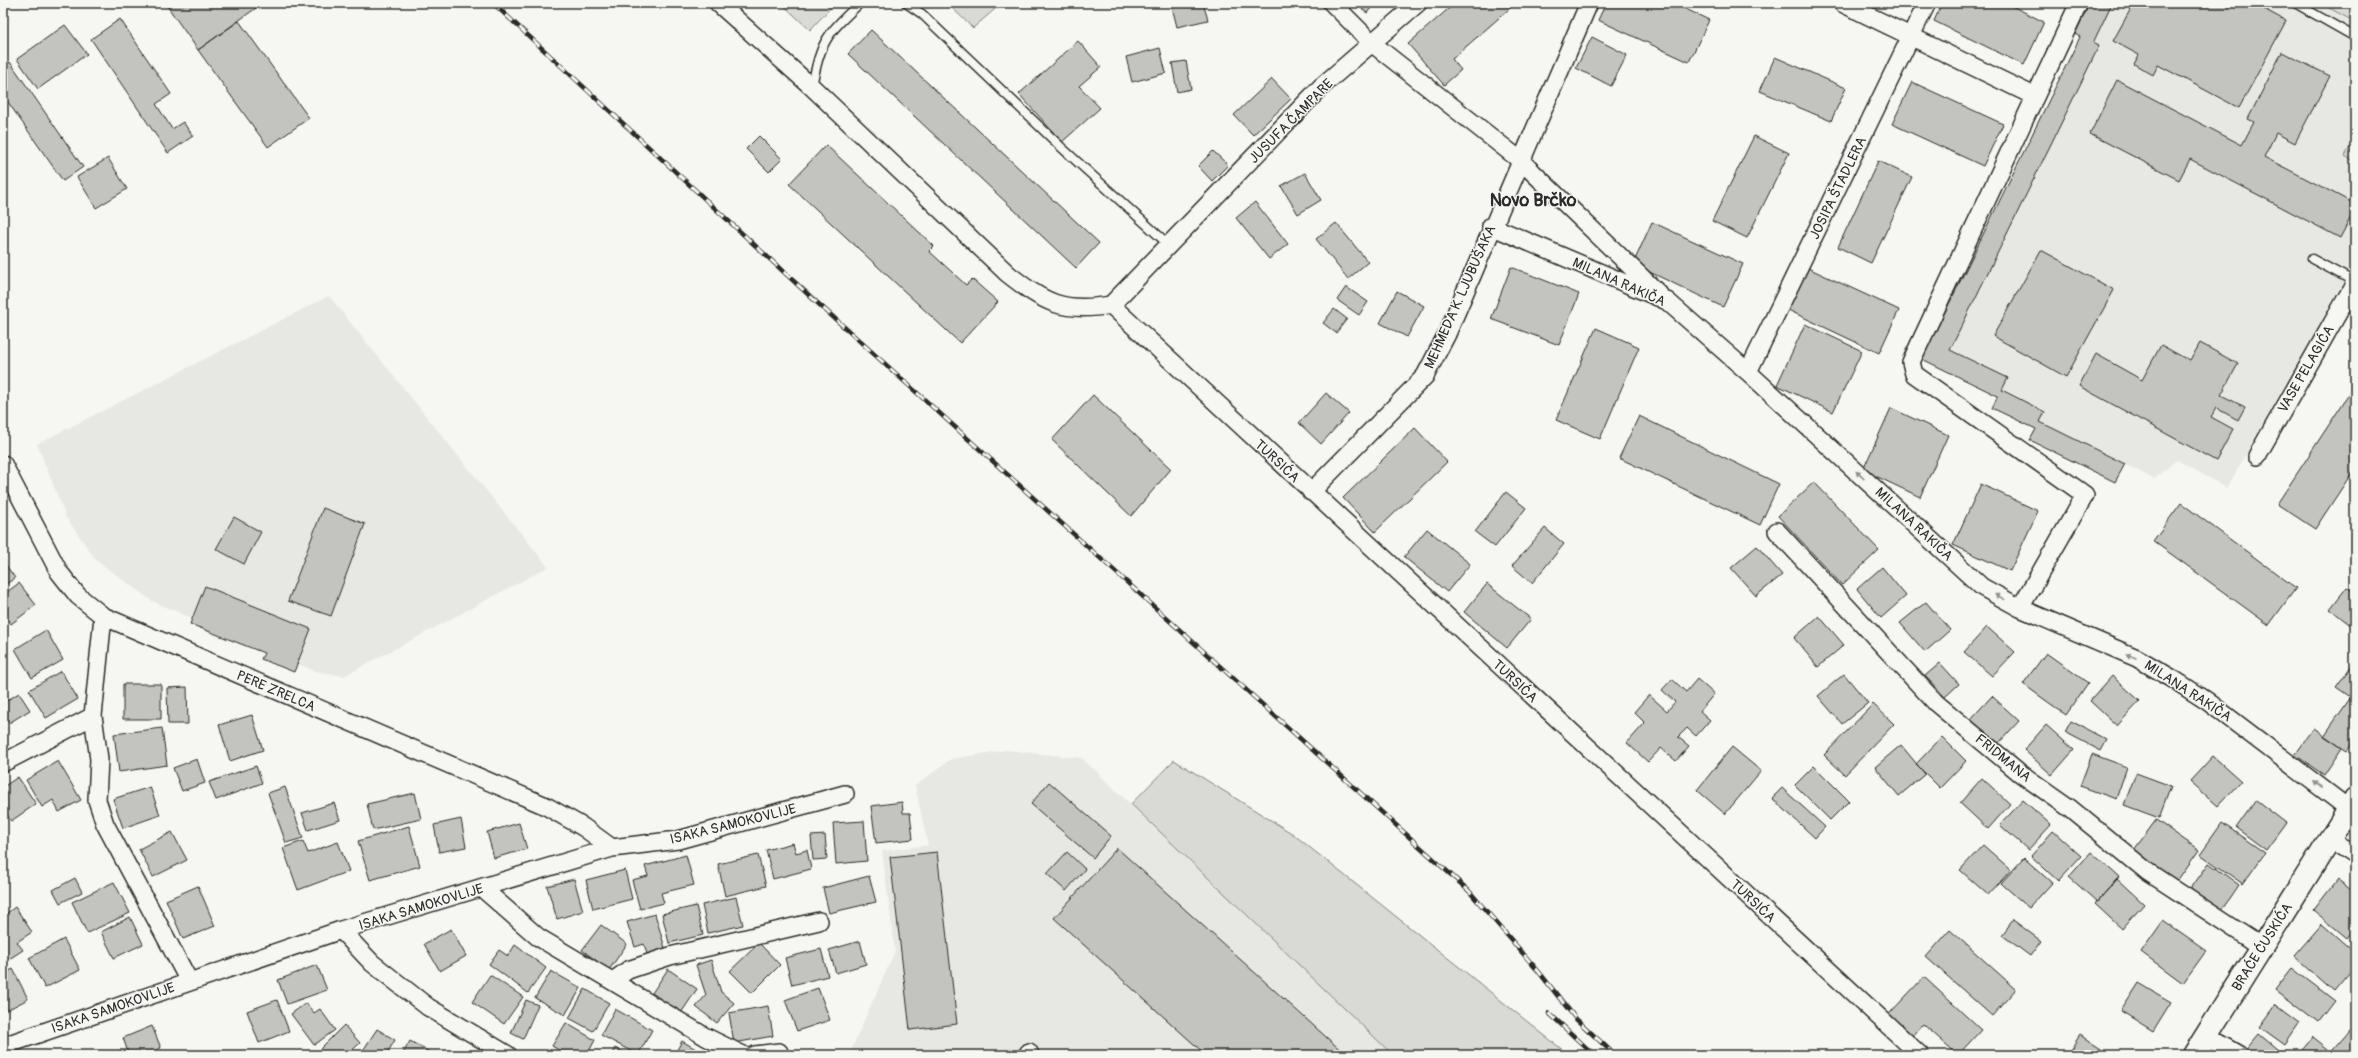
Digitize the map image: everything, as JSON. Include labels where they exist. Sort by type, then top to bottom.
[{"type":"main road","name":"BRAĆE ĆUSKIĆA","points":[[2194,1055],[2352,804]]},
{"type":"street","points":[[718,3],[812,87],[1008,274],[1032,293],[1052,304],[1094,308],[1111,305]]},
{"type":"street","points":[[1332,3],[1373,44],[1520,160],[1667,301]]},
{"type":"street","name":"JUSUFA ČAMPARE","points":[[1111,305],[1322,86],[1373,44],[1418,3]]},
{"type":"street","name":"MEHMEDA K. LJUBUŠAKA","points":[[1311,492],[1425,376],[1446,334],[1491,226],[1588,3]]},
{"type":"street","points":[[1842,3],[1911,35],[2034,96]]},
{"type":"street","name":"JOSIPA ŠTADLERA","points":[[1748,372],[1927,3]]},
{"type":"street","points":[[2020,608],[2085,495],[1914,374],[1911,362],[2034,96],[2079,3]]},
{"type":"street","name":"MILANA RAKIČA","points":[[1491,226],[1667,301],[1748,372],[1982,587],[2020,608],[2137,658],[2173,679],[2352,804]]},
{"type":"street","name":"VASE PELAGIĆA","points":[[2257,456],[2348,311],[2355,283]]},
{"type":"street","name":"TURSIĆA","points":[[1111,305],[1920,1055]]},
{"type":"street","name":"PERE ZRELCA","points":[[3,464],[59,572],[78,596],[103,616],[546,806],[583,827],[612,848]]},
{"type":"street","name":"FRIDMANA","points":[[1777,531],[1936,703],[2020,773],[2071,809],[2148,872],[2262,947]]},
{"type":"street","points":[[103,616],[93,716],[98,759],[97,800],[105,824],[189,981]]},
{"type":"street","points":[[3,763],[93,716]]},
{"type":"street","name":"ISAKA SAMOKOVLIJE","points":[[5,1041],[341,930],[612,848],[678,840],[845,794]]},
{"type":"street","points":[[2330,839],[2355,855]]},
{"type":"street","points":[[482,888],[538,937],[706,1038],[743,1055]]},
{"type":"street","points":[[613,982],[628,970],[670,956],[820,922]]},
{"type":"street","points":[[341,930],[372,963],[428,1006],[508,1055]]},
{"type":"street","points":[[2206,1036],[2239,1055]]},
{"type":"street","points":[[754,1055],[779,1052]]},
{"type":"lane","points":[[812,87],[817,56],[827,36],[860,3]]},
{"type":"lane","points":[[906,3],[922,14],[1061,147],[1169,245]]},
{"type":"lane","points":[[2295,3],[2355,37]]},
{"type":"lane","points":[[2312,259],[2355,283]]},
{"type":"shaded area","points":[[781,3],[835,3],[810,30]]},
{"type":"shaded area","points":[[947,3],[1002,3],[973,28]]},
{"type":"shaded area","points":[[2112,3],[2355,3],[2355,261],[2227,488],[2177,460],[2154,479],[2040,422],[2045,412],[2002,390],[2008,378],[1950,350],[2099,47],[2093,43]]},
{"type":"shaded area","points":[[2320,3],[2355,3],[2355,22]]},
{"type":"shaded area","points":[[2355,137],[2355,162],[2345,156]]},
{"type":"shaded area","points":[[329,296],[548,567],[344,676],[315,671],[152,601],[96,560],[66,517],[37,444]]},
{"type":"shaded area","points":[[1006,750],[1082,758],[1393,1055],[849,1055],[895,951],[882,851],[928,845],[915,786],[951,759]]},
{"type":"shaded area","points":[[1174,760],[1293,834],[1569,1055],[1393,1055],[1131,804]]},
{"type":"building","points":[[165,3],[253,3],[256,8],[198,50]]},
{"type":"building","points":[[1171,3],[1203,3],[1208,20],[1177,27]]},
{"type":"building","points":[[1355,3],[1375,3],[1367,13]]},
{"type":"building","points":[[1455,3],[1516,3],[1452,59],[1461,70],[1444,85],[1408,44]]},
{"type":"building","points":[[1606,3],[1673,3],[1709,20],[1689,62],[1598,20]]},
{"type":"building","points":[[1942,3],[2006,3],[2044,22],[2024,65],[1934,21]]},
{"type":"building","points":[[2090,3],[2112,3],[2093,43],[2099,46],[1950,350],[2008,378],[2002,390],[2045,412],[2040,422],[2125,464],[2115,482],[2030,440],[2036,429],[1992,408],[1998,396],[1922,359],[2080,37],[2075,34]]},
{"type":"building","points":[[2134,3],[2253,3],[2286,21],[2239,108],[2158,65],[2153,75],[2134,64],[2139,55],[2113,41]]},
{"type":"building","points":[[120,19],[171,94],[156,104],[172,129],[183,122],[193,136],[168,153],[91,39]]},
{"type":"building","points":[[239,21],[309,118],[268,147],[198,50]]},
{"type":"building","points":[[65,25],[87,54],[38,89],[17,59]]},
{"type":"building","points":[[871,30],[1099,243],[1076,268],[848,54]]},
{"type":"building","points":[[1592,37],[1627,55],[1611,86],[1576,68]]},
{"type":"building","points":[[1078,41],[1101,67],[1079,86],[1100,108],[1062,142],[1019,94]]},
{"type":"building","points":[[1160,48],[1166,73],[1132,82],[1126,57]]},
{"type":"building","points":[[2282,52],[2330,76],[2295,143],[2276,133],[2264,157],[2355,204],[2355,209],[2340,238],[2190,159],[2179,180],[2090,134],[2117,80],[2242,145],[2254,122],[2248,119]]},
{"type":"building","points":[[1775,57],[1846,88],[1831,121],[1760,91]]},
{"type":"building","points":[[1186,61],[1191,89],[1177,92],[1172,63]]},
{"type":"building","points":[[10,62],[83,167],[63,181],[3,95],[3,67]]},
{"type":"building","points":[[1272,79],[1291,99],[1253,135],[1234,115]]},
{"type":"building","points":[[1912,82],[2003,124],[1983,166],[1892,124]]},
{"type":"building","points":[[759,136],[782,159],[769,172],[746,149]]},
{"type":"building","points":[[1754,136],[1789,153],[1747,238],[1712,221]]},
{"type":"building","points":[[826,145],[934,246],[929,251],[966,285],[972,279],[998,302],[960,343],[789,184]]},
{"type":"building","points":[[1213,151],[1228,165],[1212,181],[1198,166]]},
{"type":"building","points":[[108,158],[127,189],[96,208],[77,177]]},
{"type":"building","points":[[1878,161],[1912,177],[1871,263],[1838,247]]},
{"type":"building","points":[[1305,173],[1321,200],[1298,214],[1281,186]]},
{"type":"building","points":[[1255,202],[1288,244],[1269,259],[1236,218]]},
{"type":"building","points":[[1652,222],[1743,264],[1723,307],[1633,264]]},
{"type":"building","points":[[1336,223],[1368,262],[1348,279],[1316,239]]},
{"type":"building","points":[[2041,250],[2114,290],[2066,377],[1993,336]]},
{"type":"building","points":[[1511,267],[1579,294],[1559,345],[1491,319]]},
{"type":"building","points":[[1808,268],[1899,310],[1879,353],[1788,310]]},
{"type":"building","points":[[1346,287],[1368,302],[1359,315],[1337,300]]},
{"type":"building","points":[[1397,291],[1424,306],[1407,337],[1380,323]]},
{"type":"building","points":[[1334,309],[1347,319],[1336,333],[1323,323]]},
{"type":"building","points":[[1805,324],[1862,351],[1833,412],[1777,385]]},
{"type":"building","points":[[1596,328],[1639,347],[1600,439],[1556,420]]},
{"type":"building","points":[[2200,343],[2238,364],[2221,395],[2245,407],[2238,420],[2216,408],[2211,417],[2233,429],[2216,461],[2079,386],[2096,354],[2142,380],[2161,345],[2190,361]]},
{"type":"building","points":[[2355,385],[2355,468],[2315,529],[2277,504]]},
{"type":"building","points":[[1326,393],[1349,413],[1321,444],[1299,423]]},
{"type":"building","points":[[1093,395],[1171,469],[1131,516],[1052,440]]},
{"type":"building","points":[[1891,408],[1948,435],[1920,497],[1863,470]]},
{"type":"building","points":[[1639,416],[1779,484],[1760,525],[1619,458]]},
{"type":"building","points":[[1415,428],[1447,462],[1375,532],[1343,498]]},
{"type":"building","points":[[1814,482],[1879,550],[1842,585],[1778,516]]},
{"type":"building","points":[[1981,484],[2038,511],[2010,571],[1953,545]]},
{"type":"building","points":[[1506,492],[1526,508],[1495,547],[1475,532]]},
{"type":"building","points":[[2181,503],[2296,588],[2269,625],[2153,541]]},
{"type":"building","points":[[323,508],[365,524],[331,616],[288,601]]},
{"type":"building","points":[[234,517],[261,532],[244,564],[216,549]]},
{"type":"building","points":[[1545,528],[1564,544],[1532,583],[1512,566]]},
{"type":"building","points":[[1427,529],[1470,564],[1447,592],[1404,557]]},
{"type":"building","points":[[1757,546],[1782,575],[1756,596],[1731,568]]},
{"type":"building","points":[[3,561],[15,578],[3,586]]},
{"type":"building","points":[[1882,567],[1906,596],[1881,618],[1857,589]]},
{"type":"building","points":[[19,583],[36,605],[11,624],[3,613],[3,595]]},
{"type":"building","points":[[1487,584],[1531,619],[1507,648],[1464,612]]},
{"type":"building","points":[[205,586],[311,629],[294,672],[261,659],[264,653],[190,624]]},
{"type":"building","points":[[2347,587],[2355,593],[2353,627],[2330,609]]},
{"type":"building","points":[[1926,602],[1950,630],[1925,652],[1900,623]]},
{"type":"building","points":[[1819,616],[1844,645],[1818,667],[1794,638]]},
{"type":"building","points":[[1987,627],[2015,652],[1992,676],[1964,652]]},
{"type":"building","points":[[46,630],[63,660],[32,678],[15,649]]},
{"type":"building","points":[[2046,653],[2088,683],[2066,715],[2023,684]]},
{"type":"building","points":[[1940,663],[1959,684],[1945,697],[1925,676]]},
{"type":"building","points":[[2352,665],[2355,667],[2355,700],[2336,687]]},
{"type":"building","points":[[61,671],[78,699],[46,718],[29,690]]},
{"type":"building","points":[[1844,674],[1868,703],[1842,724],[1818,696]]},
{"type":"building","points":[[2112,676],[2140,701],[2117,726],[2090,701]]},
{"type":"building","points":[[1672,679],[1686,692],[1697,679],[1714,694],[1700,711],[1710,720],[1696,736],[1687,728],[1678,737],[1689,746],[1676,761],[1661,748],[1648,762],[1627,743],[1645,723],[1634,712],[1649,695],[1667,711],[1675,702],[1662,690]]},
{"type":"building","points":[[123,684],[161,684],[161,719],[123,719]]},
{"type":"building","points":[[187,687],[188,724],[168,724],[167,688]]},
{"type":"building","points":[[19,693],[30,710],[9,723],[3,714],[3,703]]},
{"type":"building","points":[[1992,696],[2019,721],[1997,745],[1969,721]]},
{"type":"building","points":[[2351,697],[2355,700],[2355,740],[2347,751],[2324,736]]},
{"type":"building","points":[[1873,704],[1894,724],[1845,775],[1824,755]]},
{"type":"building","points":[[252,715],[263,750],[230,761],[219,725]]},
{"type":"building","points":[[2071,721],[2107,740],[2101,751],[2065,732]]},
{"type":"building","points":[[2046,725],[2074,750],[2052,775],[2024,750]]},
{"type":"building","points":[[162,728],[167,765],[119,772],[114,734]]},
{"type":"building","points":[[2314,728],[2342,748],[2324,775],[2295,755]]},
{"type":"building","points":[[1942,737],[1966,761],[1940,788],[1916,764]]},
{"type":"building","points":[[1901,745],[1925,774],[1899,796],[1875,767]]},
{"type":"building","points":[[1732,747],[1761,771],[1725,814],[1697,790]]},
{"type":"building","points":[[2092,754],[2127,767],[2116,799],[2080,786]]},
{"type":"building","points":[[2213,756],[2241,781],[2218,806],[2190,781]]},
{"type":"building","points":[[197,759],[205,783],[182,791],[173,768]]},
{"type":"building","points":[[58,761],[81,800],[59,812],[53,800],[42,807],[26,780]]},
{"type":"building","points":[[256,766],[262,783],[216,800],[209,782]]},
{"type":"building","points":[[1814,766],[1849,801],[1830,820],[1795,785]]},
{"type":"building","points":[[2136,773],[2171,786],[2159,818],[2124,805]]},
{"type":"building","points":[[18,777],[36,804],[11,821],[3,809],[3,787]]},
{"type":"building","points":[[1982,778],[2010,804],[1988,829],[1960,803]]},
{"type":"building","points":[[1049,782],[1111,836],[1093,858],[1031,804]]},
{"type":"building","points":[[150,787],[160,815],[123,828],[113,799]]},
{"type":"building","points":[[285,787],[303,838],[286,843],[268,793]]},
{"type":"building","points":[[1782,788],[1825,827],[1815,838],[1772,798]]},
{"type":"building","points":[[415,793],[421,819],[373,830],[367,804]]},
{"type":"building","points":[[2023,800],[2051,825],[2028,850],[2000,825]]},
{"type":"building","points":[[2256,800],[2286,823],[2266,850],[2236,828]]},
{"type":"building","points":[[902,802],[903,813],[910,813],[913,839],[876,843],[871,806]]},
{"type":"building","points":[[334,803],[340,820],[308,830],[302,813]]},
{"type":"building","points":[[461,819],[466,847],[439,852],[434,825]]},
{"type":"building","points":[[2156,820],[2199,850],[2177,881],[2134,850]]},
{"type":"building","points":[[864,821],[867,861],[836,864],[833,823]]},
{"type":"building","points":[[519,823],[527,849],[494,858],[487,832]]},
{"type":"building","points":[[2222,823],[2265,853],[2243,884],[2200,854]]},
{"type":"building","points":[[409,826],[420,866],[370,880],[358,841]]},
{"type":"building","points":[[2053,831],[2081,856],[2058,881],[2031,856]]},
{"type":"building","points":[[172,832],[187,860],[153,877],[139,849]]},
{"type":"building","points":[[825,835],[827,859],[813,860],[811,836]]},
{"type":"building","points":[[303,841],[308,853],[338,842],[349,871],[298,890],[283,848]]},
{"type":"building","points":[[793,843],[796,853],[807,850],[811,869],[773,879],[766,850]]},
{"type":"building","points":[[1983,845],[2011,870],[1988,895],[1960,870]]},
{"type":"building","points":[[1117,848],[1346,1055],[1206,1055],[1054,918]]},
{"type":"building","points":[[937,852],[957,1024],[910,1030],[890,857]]},
{"type":"building","points":[[1067,852],[1085,869],[1066,891],[1047,874]]},
{"type":"building","points":[[2091,852],[2119,877],[2097,902],[2069,877]]},
{"type":"building","points":[[686,855],[694,885],[661,893],[664,903],[640,909],[632,880],[648,876],[645,866]]},
{"type":"building","points":[[758,855],[766,886],[725,896],[718,864]]},
{"type":"building","points":[[2024,858],[2052,883],[2029,908],[2001,883]]},
{"type":"building","points":[[2209,863],[2239,885],[2220,913],[2189,891]]},
{"type":"building","points":[[625,870],[632,899],[593,909],[586,880]]},
{"type":"building","points":[[869,876],[876,902],[829,913],[823,888]]},
{"type":"building","points":[[75,878],[82,892],[60,903],[53,890]]},
{"type":"building","points":[[574,879],[583,911],[557,919],[547,886]]},
{"type":"building","points":[[2117,879],[2144,904],[2122,929],[2095,904]]},
{"type":"building","points":[[2337,879],[2355,893],[2355,928],[2347,938],[2313,910]]},
{"type":"building","points":[[114,882],[130,913],[87,933],[72,902]]},
{"type":"building","points":[[198,886],[215,926],[183,939],[166,900]]},
{"type":"building","points":[[736,897],[743,925],[708,933],[702,905]]},
{"type":"building","points":[[696,906],[703,935],[669,943],[662,914]]},
{"type":"building","points":[[15,907],[32,932],[17,942],[23,950],[9,959],[3,951],[3,916]]},
{"type":"building","points":[[655,914],[665,948],[647,954],[644,944],[635,947],[627,922]]},
{"type":"building","points":[[130,917],[143,944],[114,958],[101,932]]},
{"type":"building","points":[[2013,920],[2041,941],[2030,956],[2002,935]]},
{"type":"building","points":[[2163,921],[2206,951],[2183,983],[2141,952]]},
{"type":"building","points":[[2322,924],[2355,953],[2355,966],[2334,991],[2294,956]]},
{"type":"building","points":[[601,925],[627,944],[609,970],[582,950]]},
{"type":"building","points":[[451,929],[466,956],[440,971],[424,944]]},
{"type":"building","points":[[1950,930],[2016,989],[1992,1016],[1926,957]]},
{"type":"building","points":[[64,939],[80,970],[45,988],[29,958]]},
{"type":"building","points":[[860,941],[866,964],[836,973],[829,950]]},
{"type":"building","points":[[759,943],[780,965],[752,993],[730,971]]},
{"type":"building","points":[[515,945],[546,968],[528,993],[489,964],[499,950],[508,956]]},
{"type":"building","points":[[821,949],[828,976],[792,985],[785,958]]},
{"type":"building","points":[[711,960],[721,992],[734,1003],[717,1023],[696,1007],[706,995],[696,965]]},
{"type":"building","points":[[317,965],[327,990],[287,1004],[278,980]]},
{"type":"building","points":[[2292,968],[2335,1001],[2318,1023],[2275,990]]},
{"type":"building","points":[[13,969],[28,999],[3,1012],[3,974]]},
{"type":"building","points":[[668,969],[697,989],[681,1013],[652,993]]},
{"type":"building","points":[[551,971],[581,988],[565,1015],[535,998]]},
{"type":"building","points":[[490,975],[523,997],[504,1024],[472,1002]]},
{"type":"building","points":[[1924,977],[1981,1030],[1958,1055],[1923,1024],[1913,1036],[1889,1014]]},
{"type":"building","points":[[2139,983],[2171,1002],[2153,1031],[2121,1011]]},
{"type":"building","points":[[818,988],[830,1020],[797,1031],[785,1000]]},
{"type":"building","points":[[585,989],[609,1003],[593,1031],[569,1018]]},
{"type":"building","points":[[277,1000],[289,1031],[259,1043],[247,1011]]},
{"type":"building","points":[[526,1000],[538,1005],[523,1039],[511,1033]]},
{"type":"building","points":[[306,1003],[314,1013],[320,1009],[335,1030],[314,1045],[291,1014]]},
{"type":"building","points":[[2276,1005],[2300,1023],[2285,1045],[2260,1027]]},
{"type":"building","points":[[768,1006],[773,1036],[734,1043],[729,1013]]},
{"type":"building","points":[[615,1009],[652,1030],[638,1055],[601,1035]]},
{"type":"building","points":[[566,1023],[595,1040],[587,1055],[567,1055],[552,1046]]},
{"type":"building","points":[[2355,1023],[2355,1055],[2328,1055]]},
{"type":"building","points":[[344,1025],[360,1043],[347,1055],[314,1055]]},
{"type":"building","points":[[152,1026],[161,1048],[156,1050],[158,1055],[129,1055],[123,1038]]},
{"type":"building","points":[[377,1029],[395,1040],[386,1055],[360,1055]]},
{"type":"building","points":[[2259,1034],[2284,1055],[2248,1055],[2244,1052]]},
{"type":"building","points":[[2080,1035],[2110,1055],[2067,1055]]},
{"type":"building","points":[[2313,1037],[2328,1049],[2323,1055],[2298,1055]]},
{"type":"building","points":[[410,1041],[435,1055],[402,1055]]},
{"type":"building","points":[[682,1041],[706,1055],[674,1055]]},
{"type":"building","points":[[615,1048],[628,1055],[611,1055]]},
{"type":"railway","points":[[493,3],[812,298],[1469,891],[1539,972],[1576,1019],[1615,1055]]},
{"type":"railway","points":[[1549,1013],[1594,1055]]},
{"type":"district","name":"Novo Brčko","points":[[1533,200]]}]
